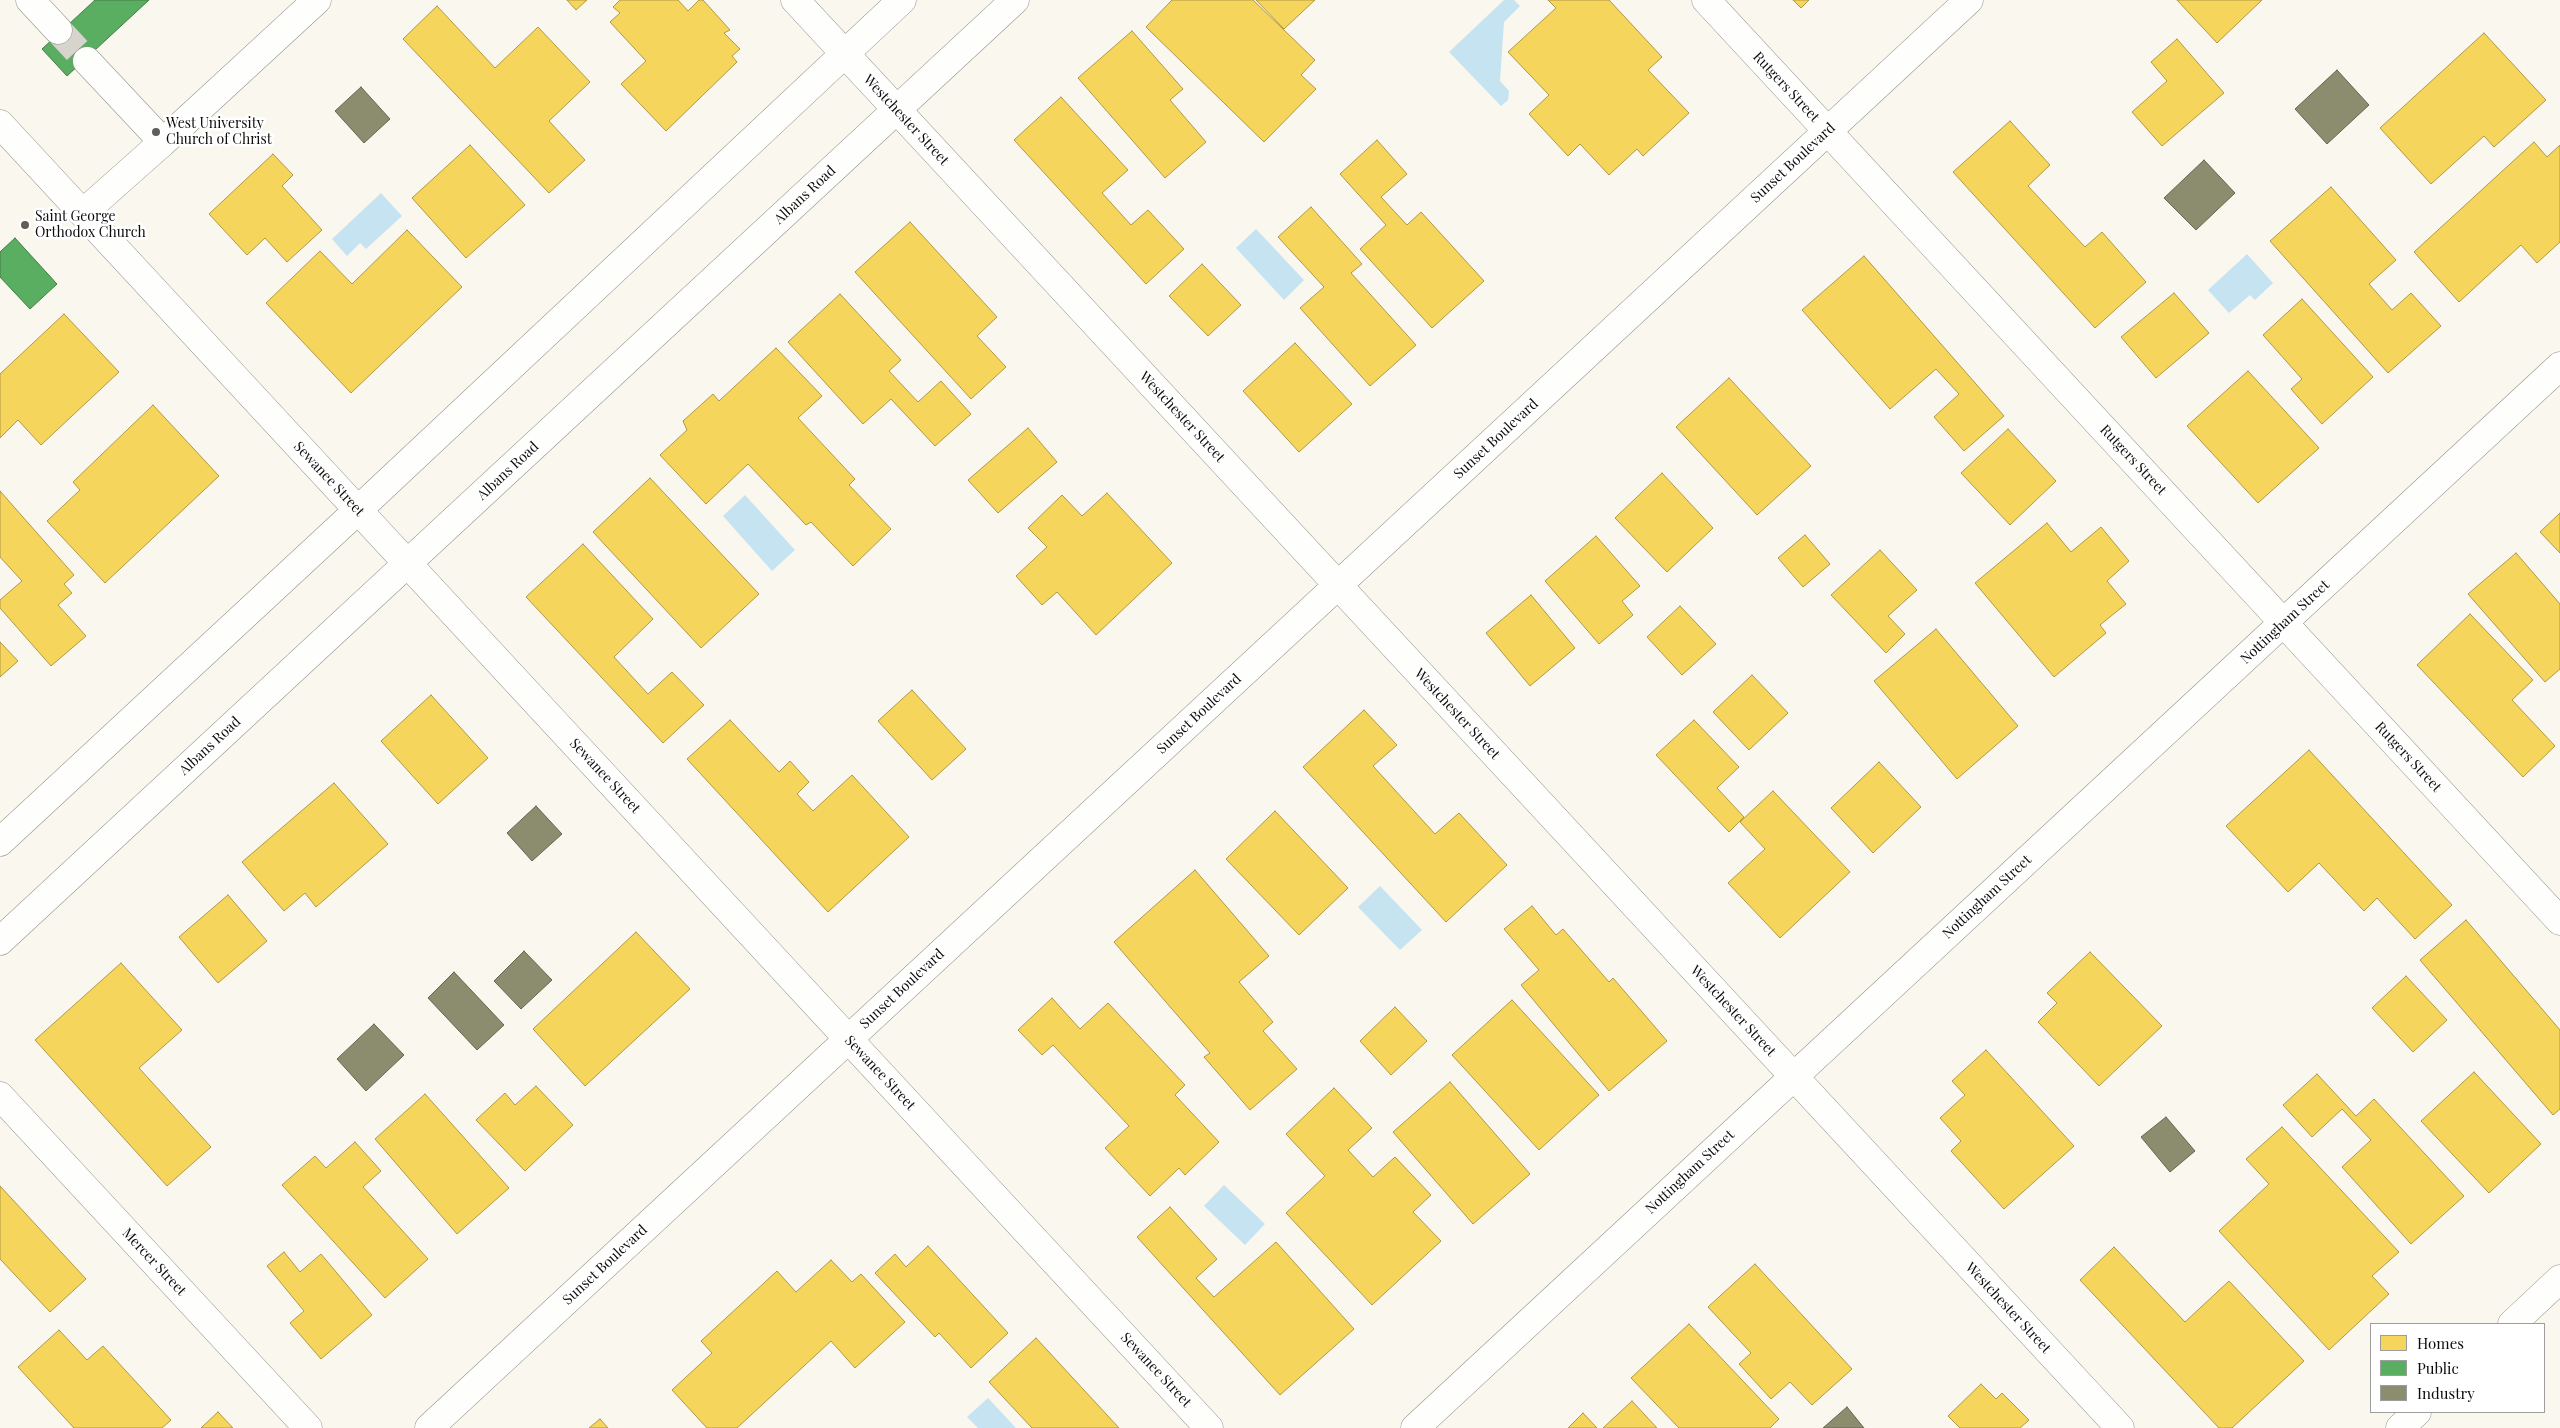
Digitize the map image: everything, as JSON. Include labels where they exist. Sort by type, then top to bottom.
[{"type":"street","points":[[30,0],[58,30]]},
{"type":"street","points":[[83,213],[317,0]]},
{"type":"street","name":"Westchester Street","points":[[795,0],[2120,1428]]},
{"type":"street","points":[[0,842],[358,510],[902,0]]},
{"type":"street","name":"Albans Road","points":[[0,941],[1015,0]]},
{"type":"street","name":"Rutgers Street","points":[[1706,0],[2560,921]]},
{"type":"street","name":"Sunset Boulevard","points":[[429,1428],[1969,0]]},
{"type":"street","points":[[88,61],[162,142]]},
{"type":"street","name":"Sewanee Street","points":[[0,124],[1209,1428]]},
{"type":"street","name":"Nottingham Street","points":[[1415,1428],[2560,366]]},
{"type":"street","name":"Mercer Street","points":[[0,1096],[308,1428]]},
{"type":"street","points":[[2513,1323],[2560,1279]]},
{"type":"street","points":[[2400,1428],[2416,1413]]},
{"type":"water","points":[[1504,0],[1514,0],[1520,6],[1504,22],[1500,81],[1509,91],[1508,100],[1501,106],[1449,52]]},
{"type":"water","points":[[381,193],[402,216],[366,249],[360,243],[347,256],[332,239]]},
{"type":"water","points":[[1256,229],[1304,280],[1284,300],[1236,248]]},
{"type":"water","points":[[2247,254],[2273,283],[2255,300],[2250,295],[2229,313],[2208,290]]},
{"type":"water","points":[[745,495],[795,550],[772,571],[723,516]]},
{"type":"water","points":[[1380,886],[1422,930],[1400,950],[1358,907]]},
{"type":"water","points":[[1224,1185],[1265,1224],[1245,1245],[1204,1206]]},
{"type":"water","points":[[988,1398],[1016,1428],[978,1428],[967,1417]]},
{"type":"building: Homes","points":[[567,0],[587,0],[576,10]]},
{"type":"building: Homes","points":[[620,0],[678,0],[688,11],[699,0],[703,0],[730,30],[724,33],[740,49],[732,56],[737,62],[666,131],[621,84],[646,61],[610,22],[620,13],[613,7]]},
{"type":"building: Homes","points":[[1172,0],[1253,0],[1315,60],[1301,75],[1316,89],[1264,142],[1146,27]]},
{"type":"building: Homes","points":[[1256,0],[1315,0],[1284,29]]},
{"type":"building: Homes","points":[[1548,0],[1609,0],[1662,57],[1648,70],[1689,113],[1643,156],[1637,149],[1609,175],[1580,144],[1568,156],[1529,114],[1549,95],[1508,52],[1556,8]]},
{"type":"building: Homes","points":[[1793,0],[1809,0],[1801,8]]},
{"type":"building: Homes","points":[[2177,0],[2262,0],[2217,43]]},
{"type":"building: Homes","points":[[437,6],[495,68],[538,27],[590,82],[549,121],[585,160],[549,193],[403,39]]},
{"type":"building: Homes","points":[[1132,31],[1183,89],[1170,100],[1206,142],[1165,178],[1078,78]]},
{"type":"building: Homes","points":[[2484,33],[2546,100],[2494,147],[2484,136],[2431,184],[2380,128]]},
{"type":"building: Homes","points":[[2177,39],[2224,93],[2162,146],[2132,112],[2167,81],[2151,62]]},
{"type":"building: Homes","points":[[1061,97],[1128,170],[1102,193],[1131,225],[1148,210],[1184,249],[1146,284],[1014,140]]},
{"type":"building: Homes","points":[[2010,121],[2050,165],[2028,186],[2085,247],[2102,232],[2146,282],[2095,328],[1953,172]]},
{"type":"building: Homes","points":[[1377,140],[1407,174],[1381,197],[1407,225],[1421,212],[1484,281],[1432,328],[1360,249],[1386,225],[1340,174]]},
{"type":"building: Homes","points":[[2534,142],[2547,157],[2560,145],[2560,242],[2537,263],[2521,245],[2459,302],[2414,252]]},
{"type":"building: Homes","points":[[470,145],[525,205],[466,258],[412,198]]},
{"type":"building: Homes","points":[[273,154],[293,175],[282,186],[322,230],[287,262],[265,238],[247,255],[209,214]]},
{"type":"building: Homes","points":[[2331,187],[2396,260],[2369,284],[2392,310],[2411,293],[2441,326],[2388,373],[2270,241]]},
{"type":"building: Homes","points":[[1311,207],[1362,264],[1351,273],[1416,345],[1370,386],[1300,308],[1324,287],[1278,237]]},
{"type":"building: Homes","points":[[910,222],[997,317],[977,336],[1006,367],[971,399],[855,272]]},
{"type":"building: Homes","points":[[407,230],[462,287],[351,393],[266,303],[320,251],[352,284]]},
{"type":"building: Homes","points":[[1864,256],[2004,416],[1964,451],[1934,417],[1959,394],[1936,369],[1890,409],[1802,310]]},
{"type":"building: Homes","points":[[1202,264],[1241,305],[1208,336],[1169,296]]},
{"type":"building: Homes","points":[[2174,293],[2209,333],[2156,378],[2121,337]]},
{"type":"building: Homes","points":[[840,294],[901,360],[889,371],[918,402],[941,381],[971,414],[935,446],[891,399],[863,424],[788,342]]},
{"type":"building: Homes","points":[[2302,299],[2373,377],[2322,424],[2291,389],[2302,379],[2263,335]]},
{"type":"building: Homes","points":[[64,314],[119,372],[41,445],[18,420],[0,438],[0,374]]},
{"type":"building: Homes","points":[[1295,343],[1352,404],[1299,452],[1243,391]]},
{"type":"building: Homes","points":[[776,348],[822,396],[798,418],[855,479],[849,485],[891,529],[853,566],[811,522],[806,525],[748,464],[706,504],[660,455],[687,430],[683,421],[713,394],[719,401]]},
{"type":"building: Homes","points":[[2248,371],[2319,448],[2258,503],[2187,426]]},
{"type":"building: Homes","points":[[1729,378],[1811,466],[1757,515],[1676,427]]},
{"type":"building: Homes","points":[[153,405],[219,476],[105,583],[47,521],[80,490],[73,482]]},
{"type":"building: Homes","points":[[1028,428],[1057,462],[998,513],[968,480]]},
{"type":"building: Homes","points":[[2008,429],[2056,481],[2010,525],[1961,473]]},
{"type":"building: Homes","points":[[1662,473],[1713,528],[1667,572],[1615,518]]},
{"type":"building: Homes","points":[[650,478],[759,594],[701,648],[593,532]]},
{"type":"building: Homes","points":[[0,491],[74,575],[64,584],[72,593],[58,605],[86,636],[51,666],[0,608],[0,600],[22,581],[0,557]]},
{"type":"building: Homes","points":[[1107,493],[1172,563],[1096,635],[1057,592],[1042,605],[1016,576],[1047,547],[1028,528],[1062,495],[1082,516]]},
{"type":"building: Homes","points":[[2560,513],[2560,553],[2540,532]]},
{"type":"building: Homes","points":[[2047,523],[2071,552],[2101,527],[2129,561],[2107,581],[2126,604],[2100,625],[2106,633],[2054,677],[1975,583]]},
{"type":"building: Homes","points":[[1805,535],[1830,564],[1803,587],[1778,558]]},
{"type":"building: Homes","points":[[1596,536],[1640,586],[1622,601],[1633,615],[1599,644],[1545,581]]},
{"type":"building: Homes","points":[[583,544],[653,619],[614,657],[648,694],[672,672],[704,705],[663,743],[526,597]]},
{"type":"building: Homes","points":[[1880,550],[1917,590],[1888,616],[1905,634],[1886,653],[1831,595]]},
{"type":"building: Homes","points":[[2516,553],[2560,604],[2560,669],[2545,682],[2468,594]]},
{"type":"building: Homes","points":[[1531,595],[1575,648],[1530,686],[1486,633]]},
{"type":"building: Homes","points":[[1680,606],[1716,644],[1682,675],[1647,637]]},
{"type":"building: Homes","points":[[2470,614],[2533,680],[2512,700],[2555,746],[2523,777],[2417,665]]},
{"type":"building: Homes","points":[[1936,629],[2018,726],[1957,779],[1874,681]]},
{"type":"building: Homes","points":[[0,642],[18,661],[0,677]]},
{"type":"building: Homes","points":[[1752,675],[1788,713],[1749,750],[1713,712]]},
{"type":"building: Homes","points":[[912,690],[966,749],[932,780],[878,721]]},
{"type":"building: Homes","points":[[431,695],[488,758],[438,804],[381,741]]},
{"type":"building: Homes","points":[[1364,710],[1397,745],[1373,766],[1435,834],[1459,813],[1507,865],[1446,922],[1303,767]]},
{"type":"building: Homes","points":[[730,720],[779,772],[790,761],[809,782],[797,794],[813,811],[852,775],[909,837],[828,912],[687,759]]},
{"type":"building: Homes","points":[[1694,720],[1739,767],[1717,788],[1744,817],[1729,832],[1656,755]]},
{"type":"building: Homes","points":[[2309,750],[2452,905],[2415,939],[2377,898],[2364,911],[2319,863],[2288,892],[2226,826]]},
{"type":"building: Homes","points":[[1879,762],[1921,807],[1873,853],[1831,808]]},
{"type":"building: Homes","points":[[334,783],[388,844],[316,907],[305,893],[284,911],[242,862]]},
{"type":"building: Homes","points":[[1773,791],[1850,872],[1780,938],[1728,883],[1765,849],[1740,822]]},
{"type":"building: Homes","points":[[1275,811],[1348,888],[1299,935],[1226,859]]},
{"type":"building: Homes","points":[[1195,870],[1269,956],[1239,982],[1273,1022],[1263,1031],[1297,1069],[1250,1110],[1204,1057],[1210,1053],[1114,942]]},
{"type":"building: Homes","points":[[228,895],[267,941],[218,983],[179,937]]},
{"type":"building: Homes","points":[[1532,906],[1556,935],[1563,929],[1609,982],[1613,978],[1667,1041],[1609,1091],[1521,985],[1539,970],[1504,929]]},
{"type":"building: Homes","points":[[2466,920],[2560,1030],[2560,1109],[2553,1115],[2420,960]]},
{"type":"building: Homes","points":[[636,932],[690,989],[585,1086],[533,1029]]},
{"type":"building: Homes","points":[[2090,952],[2162,1026],[2099,1086],[2038,1022],[2057,1003],[2047,993]]},
{"type":"building: Homes","points":[[121,963],[182,1030],[139,1068],[211,1147],[167,1186],[35,1040]]},
{"type":"building: Homes","points":[[2406,976],[2447,1020],[2413,1052],[2372,1008]]},
{"type":"building: Homes","points":[[1052,998],[1080,1029],[1108,1003],[1185,1085],[1175,1095],[1219,1142],[1185,1175],[1179,1168],[1150,1196],[1105,1148],[1129,1126],[1053,1045],[1042,1055],[1018,1030]]},
{"type":"building: Homes","points":[[1512,1000],[1599,1095],[1539,1150],[1452,1055]]},
{"type":"building: Homes","points":[[1395,1007],[1427,1041],[1391,1075],[1360,1041]]},
{"type":"building: Homes","points":[[1986,1050],[2074,1146],[2004,1209],[1951,1151],[1961,1141],[1940,1118],[1965,1095],[1952,1081]]},
{"type":"building: Homes","points":[[2474,1072],[2541,1144],[2489,1193],[2421,1121]]},
{"type":"building: Homes","points":[[2317,1074],[2356,1116],[2374,1099],[2464,1196],[2411,1244],[2342,1167],[2371,1140],[2342,1109],[2312,1137],[2283,1105]]},
{"type":"building: Homes","points":[[1450,1082],[1530,1174],[1473,1224],[1393,1132]]},
{"type":"building: Homes","points":[[536,1086],[573,1125],[525,1171],[476,1120],[505,1093],[515,1105]]},
{"type":"building: Homes","points":[[1334,1088],[1372,1128],[1348,1150],[1373,1177],[1395,1157],[1431,1195],[1413,1212],[1441,1241],[1372,1305],[1286,1213],[1325,1176],[1286,1134]]},
{"type":"building: Homes","points":[[425,1094],[509,1188],[457,1234],[375,1139]]},
{"type":"building: Homes","points":[[2282,1127],[2399,1252],[2372,1276],[2389,1294],[2329,1350],[2219,1231],[2269,1184],[2246,1159]]},
{"type":"building: Homes","points":[[355,1142],[381,1171],[363,1187],[428,1259],[385,1298],[282,1185],[315,1156],[326,1168]]},
{"type":"building: Homes","points":[[0,1186],[86,1279],[50,1312],[0,1259]]},
{"type":"building: Homes","points":[[1170,1207],[1217,1259],[1196,1278],[1214,1297],[1276,1242],[1354,1329],[1280,1395],[1137,1237]]},
{"type":"building: Homes","points":[[928,1246],[1008,1333],[971,1368],[939,1333],[935,1337],[875,1273],[895,1254],[906,1267]]},
{"type":"building: Homes","points":[[2114,1247],[2185,1322],[2229,1281],[2304,1361],[2232,1428],[2219,1428],[2080,1280]]},
{"type":"building: Homes","points":[[284,1252],[300,1272],[321,1254],[372,1315],[321,1359],[290,1323],[304,1311],[267,1266]]},
{"type":"building: Homes","points":[[831,1260],[852,1282],[861,1274],[905,1322],[855,1368],[831,1341],[737,1428],[707,1428],[672,1390],[712,1353],[701,1341],[777,1271],[796,1292]]},
{"type":"building: Homes","points":[[1755,1264],[1852,1369],[1812,1405],[1790,1382],[1771,1399],[1739,1364],[1751,1353],[1708,1307]]},
{"type":"building: Homes","points":[[1689,1324],[1779,1419],[1770,1428],[1679,1428],[1631,1378]]},
{"type":"building: Homes","points":[[59,1330],[87,1360],[103,1346],[171,1420],[162,1428],[74,1428],[18,1367]]},
{"type":"building: Homes","points":[[1036,1338],[1119,1428],[1032,1428],[989,1382]]},
{"type":"building: Homes","points":[[1981,1384],[1996,1399],[2002,1393],[2029,1420],[2020,1428],[1960,1428],[1948,1416]]},
{"type":"building: Homes","points":[[1632,1401],[1657,1428],[1603,1428]]},
{"type":"building: Homes","points":[[218,1412],[233,1428],[201,1428]]},
{"type":"building: Homes","points":[[1583,1413],[1597,1428],[1568,1428]]},
{"type":"building: Homes","points":[[600,1419],[608,1428],[589,1428]]},
{"type":"building: Public","points":[[95,0],[149,0],[67,76],[42,49]]},
{"type":"building: Public","points":[[15,238],[57,284],[30,309],[0,277],[0,252]]},
{"type":"building: Industry","points":[[2337,70],[2369,105],[2327,144],[2295,109]]},
{"type":"building: Industry","points":[[361,87],[390,119],[364,143],[335,111]]},
{"type":"building: Industry","points":[[2204,160],[2235,193],[2196,230],[2164,198]]},
{"type":"building: Industry","points":[[536,806],[562,834],[532,861],[507,833]]},
{"type":"building: Industry","points":[[524,951],[552,980],[521,1009],[494,981]]},
{"type":"building: Industry","points":[[454,972],[504,1025],[477,1050],[428,998]]},
{"type":"building: Industry","points":[[374,1024],[404,1055],[366,1091],[337,1059]]},
{"type":"building: Industry","points":[[2166,1117],[2195,1151],[2170,1172],[2141,1137]]},
{"type":"building: Industry","points":[[1847,1407],[1864,1428],[1823,1428]]},
{"type":"tunnel","points":[[58,30],[87,61]]},
{"type":"place","name":"West University Church of Christ","points":[[156,132]]},
{"type":"place","name":"Saint George Orthodox Church","points":[[25,225]]}]
